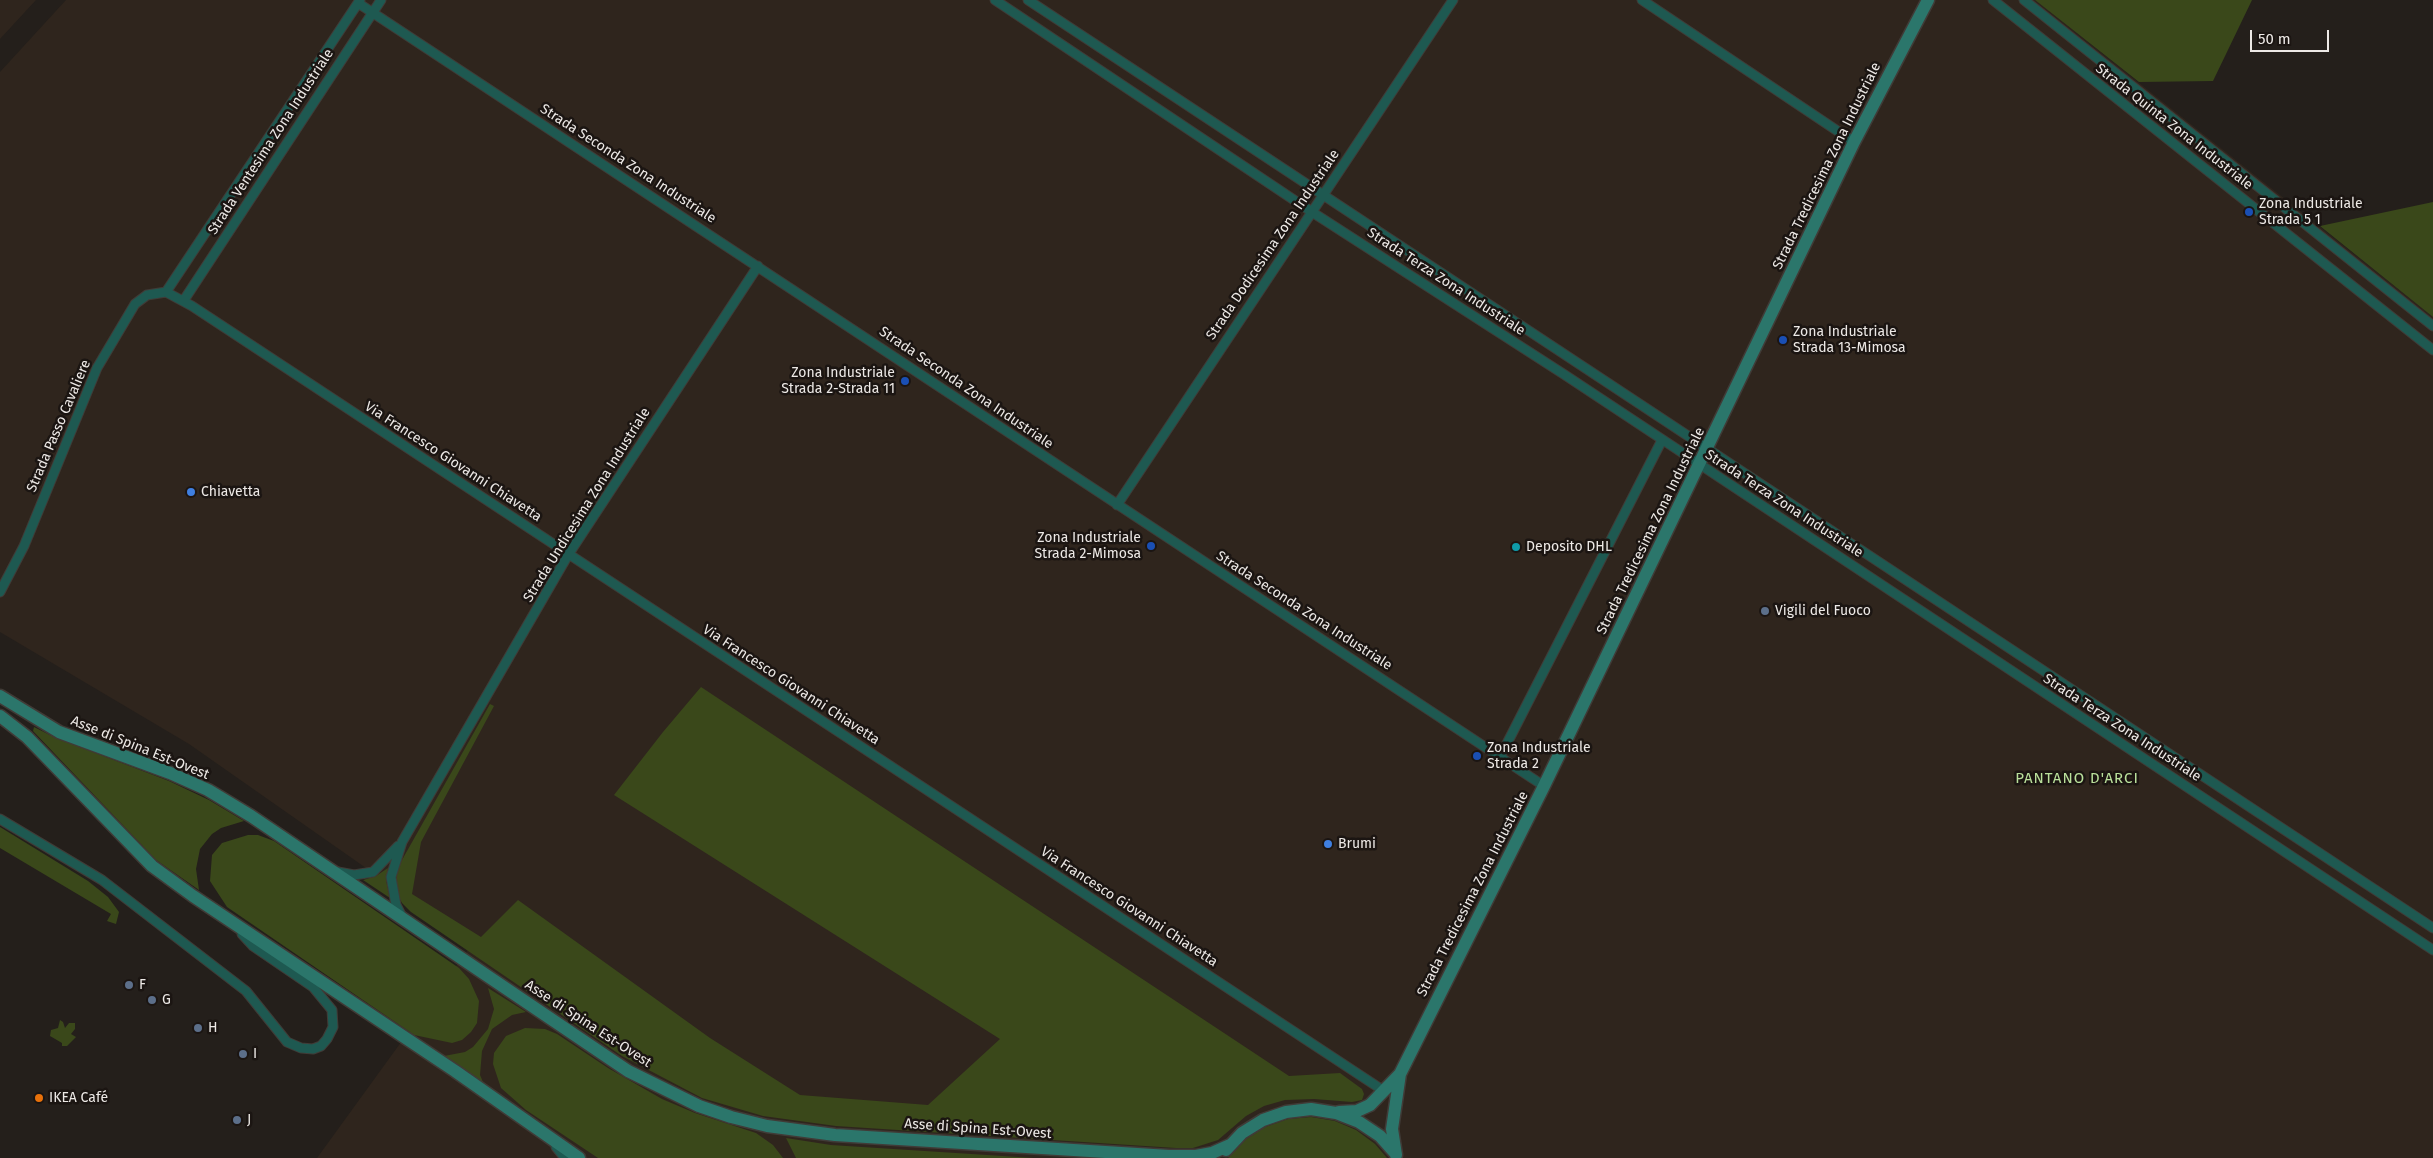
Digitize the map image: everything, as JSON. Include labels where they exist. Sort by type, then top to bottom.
[{"type":"main road","name":"Strada Tredicesima Zona Industriale","points":[[1400,1074],[1544,786],[1854,142],[1928,0]]},
{"type":"main road","name":"Asse di Spina Est-Ovest","points":[[0,696],[59,732],[208,790],[252,816],[628,1071],[698,1106],[731,1117],[803,1132],[1169,1156],[1196,1156],[1212,1153],[1230,1145]]},
{"type":"main road","points":[[0,716],[27,737],[152,866],[455,1071],[579,1158]]},
{"type":"main road","points":[[1336,1113],[1357,1111],[1370,1105],[1400,1074]]},
{"type":"main road","points":[[1397,1156],[1392,1128],[1400,1074]]},
{"type":"main road","points":[[1220,1158],[1230,1145],[1249,1128],[1278,1114],[1311,1109],[1336,1113],[1366,1126],[1386,1142],[1397,1156]]},
{"type":"street","name":"Strada Ventesima Zona Industriale","points":[[184,300],[381,0]]},
{"type":"street","name":"Strada Terza Zona Industriale","points":[[995,0],[1312,212],[1565,375],[2433,950]]},
{"type":"street","name":"Strada Terza Zona Industriale","points":[[1028,0],[1322,196],[1576,361],[2433,928]]},
{"type":"street","name":"Strada Dodicesima Zona Industriale","points":[[1117,505],[1452,0]]},
{"type":"street","points":[[1642,0],[1854,142]]},
{"type":"street","name":"Strada Quinta Zona Industriale","points":[[1993,0],[2433,350]]},
{"type":"street","name":"Strada Quinta Zona Industriale","points":[[2024,0],[2433,326]]},
{"type":"street","name":"Strada Ventesima Zona Industriale","points":[[166,292],[359,1]]},
{"type":"street","name":"Strada Seconda Zona Industriale","points":[[359,1],[373,13],[1544,786]]},
{"type":"street","points":[[1150,103],[1160,88]]},
{"type":"street","name":"Strada Undicesima Zona Industriale","points":[[402,842],[568,555],[758,266]]},
{"type":"street","name":"Via Francesco Giovanni Chiavetta","points":[[166,292],[184,300],[568,555],[1384,1091]]},
{"type":"street","name":"Strada Passo Cavaliere","points":[[0,592],[24,546],[97,368],[135,304],[147,295],[166,292]]},
{"type":"street","points":[[1565,375],[1576,361]]},
{"type":"street","points":[[1500,757],[1662,440]]},
{"type":"street","points":[[2046,694],[2057,680]]},
{"type":"street","points":[[0,819],[102,880],[238,985],[259,1005],[287,1042],[302,1048],[313,1049],[321,1046],[333,1027],[332,1010],[313,987],[253,946],[230,920]]},
{"type":"street","points":[[332,872],[354,875],[374,872],[402,842]]},
{"type":"street","points":[[402,842],[392,877],[396,905],[403,919]]},
{"type":"street","points":[[539,1131],[565,1158]]},
{"type":"shaded area","points":[[0,0],[36,0],[0,39]]},
{"type":"shaded area","points":[[66,0],[2035,0],[2433,317],[2433,1158],[317,1158],[473,943],[189,744],[0,632],[0,72]]},
{"type":"green space","points":[[2035,0],[2252,0],[2213,81],[2139,82]]},
{"type":"green space","points":[[2433,202],[2433,317],[2320,226]]},
{"type":"green space","points":[[701,687],[1289,1076],[1340,1073],[1362,1089],[1364,1094],[1362,1100],[1352,1102],[1314,1099],[1285,1100],[1264,1106],[1246,1116],[1218,1140],[1193,1148],[836,1126],[763,1116],[702,1098],[622,1056],[411,912],[402,903],[397,894],[396,880],[398,867],[490,704],[494,706],[421,842],[412,894],[481,937],[518,900],[710,1038],[800,1095],[928,1105],[1000,1039],[614,795]]},
{"type":"green space","points":[[34,727],[54,737],[169,781],[209,800],[244,821],[221,828],[212,834],[200,849],[196,869],[199,890],[156,860],[33,731]]},
{"type":"green space","points":[[0,827],[88,881],[108,897],[119,912],[116,924],[107,921],[111,914],[0,848]]},
{"type":"green space","points":[[248,835],[258,835],[274,841],[459,968],[469,979],[479,1001],[477,1023],[471,1032],[462,1040],[452,1043],[414,1035],[227,907],[210,881],[212,855],[222,843]]},
{"type":"green space","points":[[388,868],[386,880],[390,898],[363,880],[376,876]]},
{"type":"green space","points":[[488,988],[526,1012],[512,1015],[492,1029],[482,1051],[480,1075],[483,1082],[444,1056],[465,1052],[473,1047],[488,1029],[494,1009]]},
{"type":"green space","points":[[60,1020],[65,1028],[69,1023],[75,1023],[75,1029],[71,1034],[76,1037],[67,1046],[62,1046],[62,1043],[50,1036],[51,1030],[58,1028]]},
{"type":"green space","points":[[525,1028],[545,1029],[557,1034],[608,1068],[662,1099],[695,1113],[756,1133],[773,1145],[783,1158],[598,1158],[526,1110],[501,1088],[493,1064],[494,1053],[506,1036]]},
{"type":"green space","points":[[1311,1117],[1335,1121],[1356,1130],[1375,1144],[1387,1158],[1228,1158],[1246,1139],[1265,1127],[1288,1119]]},
{"type":"green space","points":[[786,1138],[831,1145],[1034,1158],[796,1158]]},
{"type":"place","name":"Zona Industriale Strada 5 1","points":[[2249,212]]},
{"type":"place","name":"Zona Industriale Strada 13-Mimosa","points":[[1783,340]]},
{"type":"place","name":"Zona Industriale Strada 2-Strada 11","points":[[905,381]]},
{"type":"place","name":"Chiavetta","points":[[191,492]]},
{"type":"place","name":"Zona Industriale Strada 2-Mimosa","points":[[1151,546]]},
{"type":"place","name":"Deposito DHL","points":[[1516,547]]},
{"type":"place","name":"Vigili del Fuoco","points":[[1765,611]]},
{"type":"place","name":"Zona Industriale Strada 2","points":[[1477,756]]},
{"type":"place","name":"Brumi","points":[[1328,844]]},
{"type":"place","name":"F","points":[[129,985]]},
{"type":"place","name":"G","points":[[152,1000]]},
{"type":"place","name":"H","points":[[198,1028]]},
{"type":"place","name":"I","points":[[243,1054]]},
{"type":"place","name":"IKEA Café","points":[[39,1098]]},
{"type":"place","name":"J","points":[[237,1120]]},
{"type":"district","name":"PANTANO D'ARCI","points":[[2077,779]]}]
